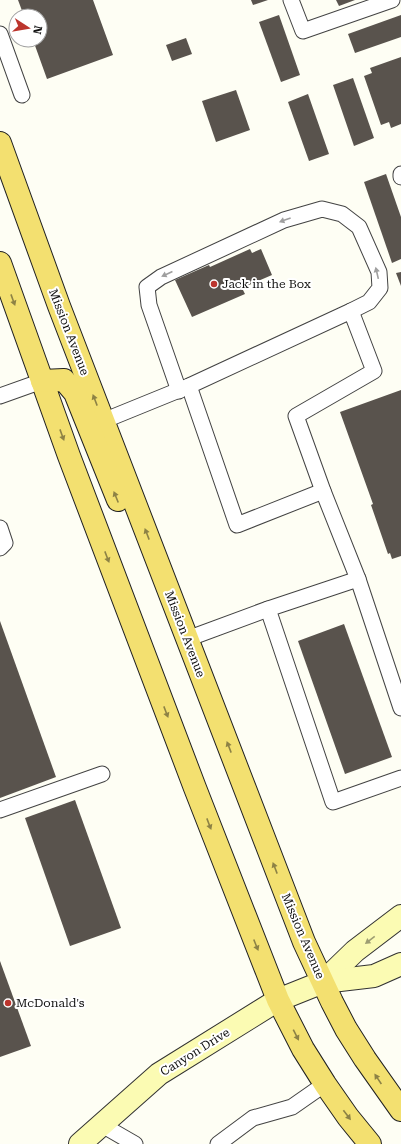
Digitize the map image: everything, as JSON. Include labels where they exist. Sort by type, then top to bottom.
[{"type":"main road","name":"Mission Avenue","points":[[0,143],[59,306],[294,918],[332,1002],[357,1047],[381,1084],[401,1110]]},
{"type":"main road","points":[[0,263],[72,463],[192,781],[278,1000],[303,1049],[325,1084],[348,1117],[370,1144]]},
{"type":"main road","points":[[42,381],[64,380],[75,393],[145,565],[163,576]]},
{"type":"main road","name":"Canyon Drive","points":[[323,982],[355,951],[401,916]]},
{"type":"main road","name":"Canyon Drive","points":[[80,1144],[158,1074],[278,1000],[323,982],[374,976],[401,964]]},
{"type":"lane","points":[[291,0],[303,31],[392,0]]},
{"type":"lane","points":[[0,34],[22,95]]},
{"type":"lane","points":[[104,421],[184,389],[369,302],[380,288],[378,272],[359,227],[342,214],[322,209],[284,220],[160,277],[147,287],[149,305],[184,389],[237,525],[323,492]]},
{"type":"lane","points":[[351,311],[374,371],[296,416],[323,492],[358,579],[401,708]]},
{"type":"lane","points":[[0,396],[42,381]]},
{"type":"lane","points":[[0,528],[2,546]]},
{"type":"lane","points":[[187,639],[268,609],[358,579]]},
{"type":"lane","points":[[268,609],[332,802],[401,778]]},
{"type":"lane","points":[[0,810],[102,774]]},
{"type":"lane","points":[[218,1144],[253,1118],[292,1107],[325,1084]]},
{"type":"lane","points":[[102,1125],[135,1144]]},
{"type":"building","points":[[18,0],[93,0],[113,55],[47,79],[36,48],[48,48],[48,8],[21,8]]},
{"type":"building","points":[[251,0],[268,0],[253,5]]},
{"type":"building","points":[[336,0],[355,0],[339,6]]},
{"type":"building","points":[[279,15],[300,75],[281,82],[259,22]]},
{"type":"building","points":[[401,15],[401,37],[355,53],[348,34]]},
{"type":"building","points":[[186,38],[192,54],[172,61],[166,45]]},
{"type":"building","points":[[401,57],[401,124],[391,128],[389,122],[381,125],[364,76],[372,73],[370,68]]},
{"type":"building","points":[[353,78],[374,138],[354,146],[333,85]]},
{"type":"building","points":[[236,90],[250,130],[216,142],[202,101]]},
{"type":"building","points":[[308,94],[329,154],[309,161],[288,102]]},
{"type":"building","points":[[386,174],[401,217],[401,259],[392,263],[364,182]]},
{"type":"building","name":"Jack in the Box","points":[[250,249],[252,253],[261,249],[272,275],[242,288],[245,294],[192,317],[175,280],[209,265],[210,267]]},
{"type":"building","points":[[401,272],[401,286],[396,273]]},
{"type":"building","points":[[401,390],[401,556],[392,559],[390,553],[388,554],[371,505],[373,504],[340,412]]},
{"type":"building","points":[[0,621],[56,777],[0,798]]},
{"type":"building","points":[[344,624],[392,757],[345,774],[298,641]]},
{"type":"building","points":[[75,800],[121,928],[70,946],[25,818]]},
{"type":"building","name":"McDonald's","points":[[0,961],[31,1046],[0,1057]]},
{"type":"place","name":"Jack in the Box","points":[[214,284]]},
{"type":"place","name":"McDonald's","points":[[8,1003]]}]
